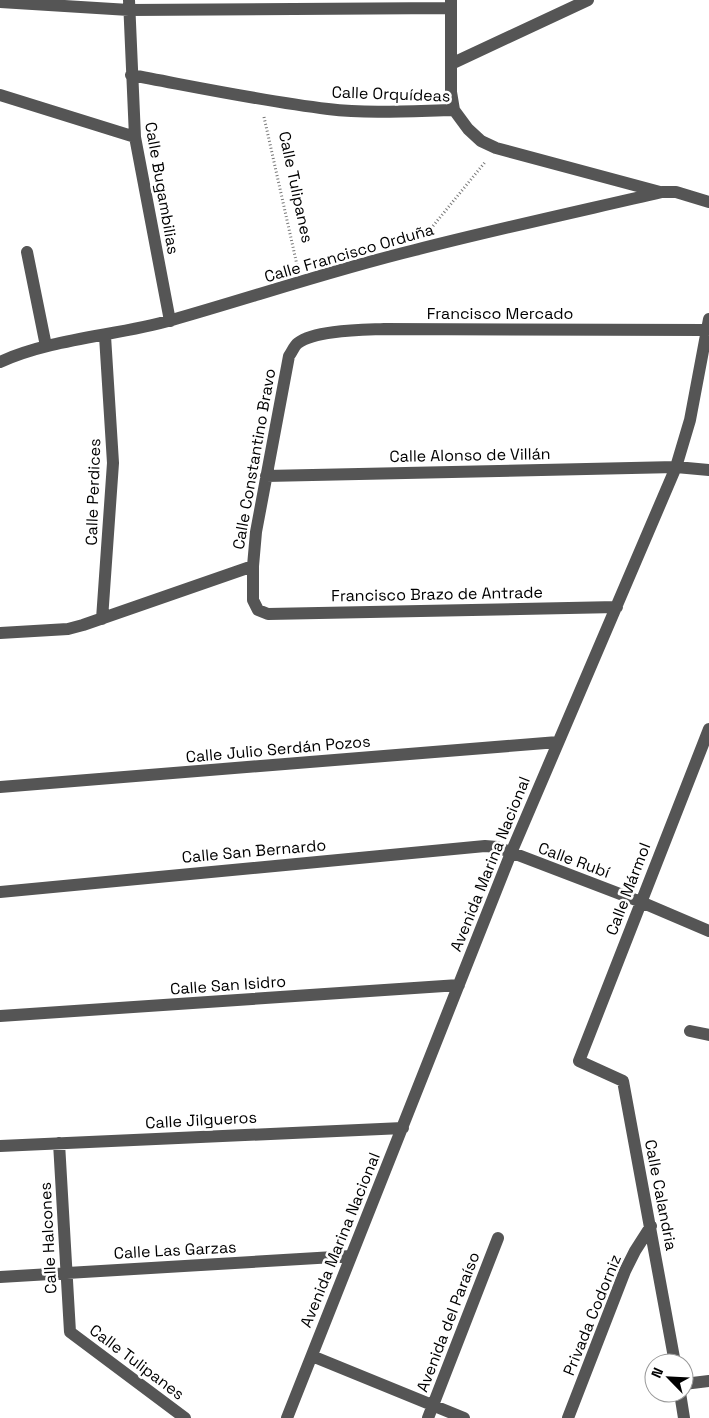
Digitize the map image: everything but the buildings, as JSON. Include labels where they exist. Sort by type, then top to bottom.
[{"type":"street","points":[[451,64],[588,0]]},
{"type":"street","points":[[0,2],[129,5],[451,4],[451,92],[454,110]]},
{"type":"street","name":"Calle Bugambilias","points":[[129,5],[135,137],[170,321]]},
{"type":"street","name":"Calle Orquídeas","points":[[131,75],[260,99],[329,109],[384,112],[454,110],[468,129],[481,140],[496,148],[662,192]]},
{"type":"street","points":[[0,94],[135,137]]},
{"type":"street","name":"Calle Francisco Orduña","points":[[0,362],[46,346],[105,336],[170,321],[414,250],[662,192],[676,192],[709,202]]},
{"type":"street","points":[[27,252],[46,346]]},
{"type":"street","name":"Francisco Mercado","points":[[296,344],[308,337],[330,333],[384,329],[708,324]]},
{"type":"street","name":"Avenida Marina Nacional","points":[[287,1418],[510,853],[676,467],[690,420],[708,324]]},
{"type":"street","name":"Calle Perdices","points":[[102,619],[113,463],[105,336]]},
{"type":"street","name":"Calle Constantino Bravo","points":[[258,610],[253,600],[256,532],[289,356],[296,344]]},
{"type":"street","name":"Calle Alonso de Villán","points":[[266,476],[676,467],[709,470]]},
{"type":"street","points":[[0,633],[68,629],[253,566]]},
{"type":"street","name":"Francisco Brazo de Antrade","points":[[258,610],[268,614],[617,607]]},
{"type":"street","name":"Calle Mármol","points":[[579,1061],[709,729]]},
{"type":"street","name":"Calle Julio Serdán Pozos","points":[[0,787],[558,742]]},
{"type":"street","name":"Calle San Bernardo","points":[[0,892],[484,846],[496,847],[510,853]]},
{"type":"street","name":"Calle Rubí","points":[[510,853],[641,902],[709,931]]},
{"type":"street","name":"Calle San Isidro","points":[[0,1016],[459,985]]},
{"type":"street","points":[[690,1032],[709,1035]]},
{"type":"street","name":"Calle Calandria","points":[[579,1061],[623,1081],[673,1353]]},
{"type":"street","name":"Calle Jilgueros","points":[[0,1146],[403,1128]]},
{"type":"street","name":"Calle Halcones","points":[[59,1143],[70,1332]]},
{"type":"street","name":"Privada Codorniz","points":[[568,1418],[625,1271],[651,1226]]},
{"type":"street","name":"Avenida del Paraíso","points":[[428,1418],[498,1238]]},
{"type":"street","name":"Calle Las Garzas","points":[[0,1277],[352,1256]]},
{"type":"street","name":"Calle Tulipanes","points":[[70,1332],[184,1418]]},
{"type":"street","points":[[312,1356],[464,1418]]},
{"type":"street","points":[[694,1383],[709,1381]]},
{"type":"street","points":[[682,1403],[684,1418]]},
{"type":"path","name":"Calle Tulipanes","points":[[260,99],[301,282]]},
{"type":"path","points":[[414,250],[496,148]]}]
